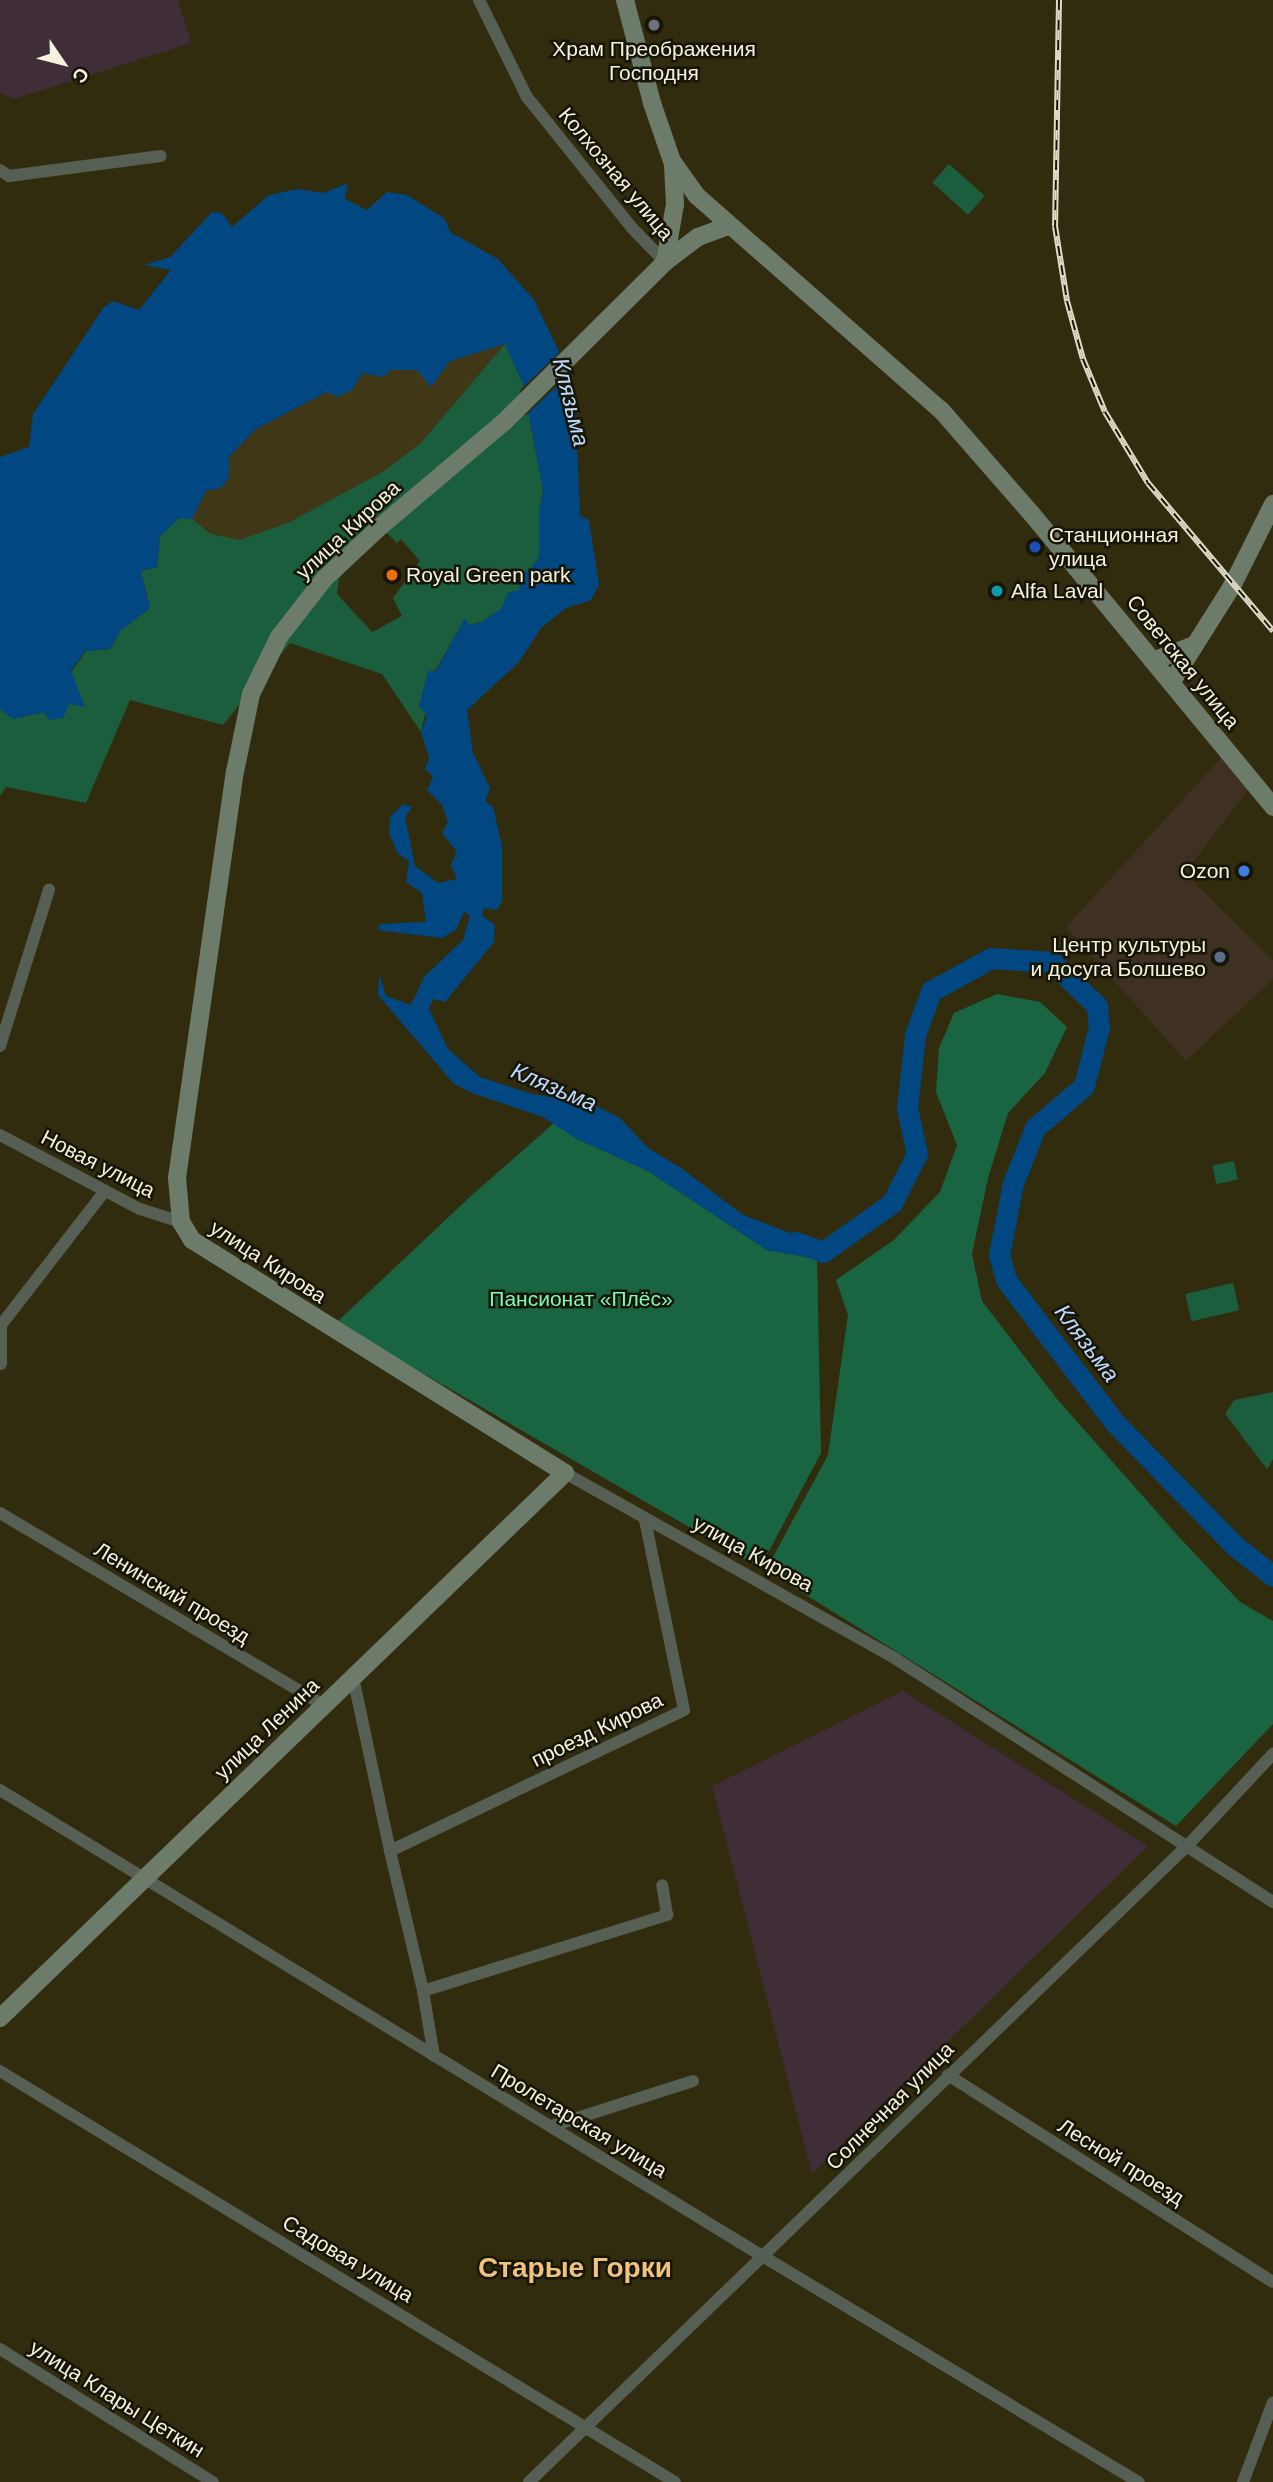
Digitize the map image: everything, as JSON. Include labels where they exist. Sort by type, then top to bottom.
[{"type":"street","name":"Колхозная улица","points":[[479,0],[527,97],[632,228],[665,262]]},
{"type":"street","points":[[625,0],[652,103],[672,161],[676,204],[665,262]]},
{"type":"street","points":[[0,170],[9,177],[161,156]]},
{"type":"street","points":[[672,161],[697,196],[727,226]]},
{"type":"street","name":"улица Кирова","points":[[727,226],[698,237],[665,262],[503,423],[381,526],[325,578],[279,637],[251,694],[235,772],[177,1178],[181,1222],[192,1240],[210,1254],[565,1473],[896,1659],[1273,1902]]},
{"type":"street","name":"Советская улица","points":[[727,226],[941,410],[1031,513],[1273,807]]},
{"type":"street","points":[[1171,683],[1232,586],[1273,504]]},
{"type":"street","points":[[1153,661],[1194,646]]},
{"type":"street","points":[[0,1046],[49,890]]},
{"type":"street","name":"Новая улица","points":[[0,1135],[140,1209],[181,1222]]},
{"type":"street","points":[[1,1364],[1,1325],[105,1191]]},
{"type":"street","name":"улица Ленина","points":[[0,2018],[565,1473]]},
{"type":"street","name":"Ленинский проезд","points":[[0,1513],[324,1705]]},
{"type":"street","name":"проезд Кирова","points":[[390,1851],[684,1710],[645,1520]]},
{"type":"street","points":[[353,1677],[435,2056]]},
{"type":"street","name":"Солнечная улица","points":[[529,2482],[1188,1845],[1273,1754]]},
{"type":"street","name":"Пролетарская улица","points":[[0,1790],[764,2257],[1139,2482]]},
{"type":"street","points":[[423,1991],[667,1915],[662,1885]]},
{"type":"street","name":"Садовая улица","points":[[0,2071],[675,2482]]},
{"type":"street","name":"Лесной проезд","points":[[948,2075],[1273,2282]]},
{"type":"street","points":[[552,2126],[693,2081]]},
{"type":"street","name":"улица Клары Цеткин","points":[[0,2349],[213,2482]]},
{"type":"street","points":[[1243,2482],[1273,2402]]},
{"type":"shaded area","points":[[0,0],[178,0],[191,43],[14,99],[0,93]]},
{"type":"shaded area","points":[[1224,755],[1250,787],[1185,873],[1273,960],[1273,979],[1186,1061],[1066,927]]},
{"type":"shaded area","points":[[903,1691],[1148,1846],[812,2174],[712,1786]]},
{"type":"green space","points":[[949,164],[985,196],[968,215],[932,183]]},
{"type":"green space","points":[[505,344],[523,384],[543,490],[539,511],[539,557],[519,590],[508,593],[502,609],[482,622],[469,625],[465,619],[435,671],[421,732],[382,674],[290,643],[223,725],[130,700],[86,803],[6,787],[0,796],[0,709],[13,719],[44,712],[86,651],[110,649],[120,631],[150,608],[141,571],[157,567],[160,536],[179,518]],"holes":[[[385,531],[397,543],[401,539],[420,561],[393,598],[402,616],[372,632],[337,594],[339,578]]]},
{"type":"green space","points":[[997,994],[1040,1002],[1067,1027],[1045,1073],[1008,1113],[988,1178],[972,1254],[982,1301],[1057,1399],[1179,1537],[1240,1602],[1273,1621],[1273,1724],[1176,1826],[766,1570],[828,1455],[848,1315],[836,1280],[894,1240],[940,1192],[957,1145],[936,1092],[939,1048],[954,1013]]},
{"type":"green space","name":"Пансионат «Плёс»","points":[[554,1123],[577,1139],[648,1171],[767,1250],[817,1259],[821,1453],[760,1568],[336,1323],[472,1195]]},
{"type":"green space","points":[[1234,1161],[1238,1180],[1216,1184],[1212,1166]]},
{"type":"green space","points":[[1233,1283],[1239,1310],[1192,1321],[1185,1294]]},
{"type":"green space","points":[[1273,1392],[1273,1459],[1267,1469],[1225,1414],[1234,1400]]},
{"type":"sand","points":[[505,344],[420,444],[381,473],[288,523],[240,540],[211,534],[192,519],[206,491],[221,488],[229,457],[256,429],[362,373],[384,377],[390,370],[417,370]]},
{"type":"water","points":[[348,183],[345,199],[367,210],[387,192],[407,195],[445,219],[450,232],[498,259],[534,300],[571,376],[576,414],[580,516],[589,520],[599,585],[591,600],[566,608],[541,628],[519,662],[467,710],[473,753],[490,788],[485,801],[493,807],[502,846],[502,901],[497,910],[484,908],[482,916],[495,925],[494,942],[445,1002],[433,999],[429,1009],[448,1049],[480,1077],[532,1094],[590,1103],[620,1118],[648,1148],[681,1168],[743,1215],[827,1247],[817,1259],[767,1250],[648,1171],[577,1139],[543,1117],[472,1093],[454,1084],[378,995],[379,974],[386,996],[411,1005],[424,977],[463,940],[470,915],[464,912],[456,930],[442,938],[378,930],[380,924],[426,922],[422,893],[406,882],[409,861],[398,854],[389,833],[390,817],[403,804],[412,807],[405,817],[415,866],[438,883],[457,879],[451,865],[457,852],[442,833],[448,822],[442,805],[427,790],[433,777],[425,769],[429,758],[421,732],[427,716],[419,706],[428,671],[436,671],[465,618],[469,625],[482,622],[501,609],[508,593],[519,590],[521,571],[529,571],[539,557],[539,511],[543,490],[523,384],[505,344],[450,361],[431,387],[417,370],[390,370],[384,377],[362,373],[352,390],[337,397],[327,392],[256,429],[229,457],[229,478],[221,488],[206,491],[192,519],[179,518],[160,536],[157,567],[141,571],[150,608],[120,631],[110,649],[85,651],[71,671],[85,707],[69,704],[63,718],[49,720],[44,712],[13,719],[0,709],[0,457],[29,447],[33,414],[104,307],[113,301],[139,310],[171,270],[144,265],[170,257],[212,212],[222,213],[232,227],[269,195],[298,189],[323,193]]},
{"type":"pier","points":[[562,350],[573,371],[525,416],[520,390]]},
{"type":"waterway","name":"Клязьма","points":[[796,1242],[823,1252],[892,1203],[917,1154],[907,1108],[915,1035],[931,991],[991,958],[1052,962],[1097,1006],[1099,1027],[1084,1086],[1035,1128],[1013,1183],[999,1255],[1006,1280],[1114,1422],[1235,1546],[1273,1576]]},
{"type":"railway","points":[[1059,0],[1055,226],[1067,301],[1083,359],[1105,412],[1148,483],[1273,631]]},
{"type":"place","name":"Храм Преображения Господня","points":[[654,25]]},
{"type":"place","name":"Станционная улица","points":[[1035,547]]},
{"type":"place","name":"Royal Green park","points":[[392,575]]},
{"type":"place","name":"Alfa Laval","points":[[997,591]]},
{"type":"place","name":"Ozon","points":[[1244,871]]},
{"type":"place","name":"Центр культуры и досуга Болшево","points":[[1220,957]]},
{"type":"district","name":"Старые Горки","points":[[575,2268]]}]
